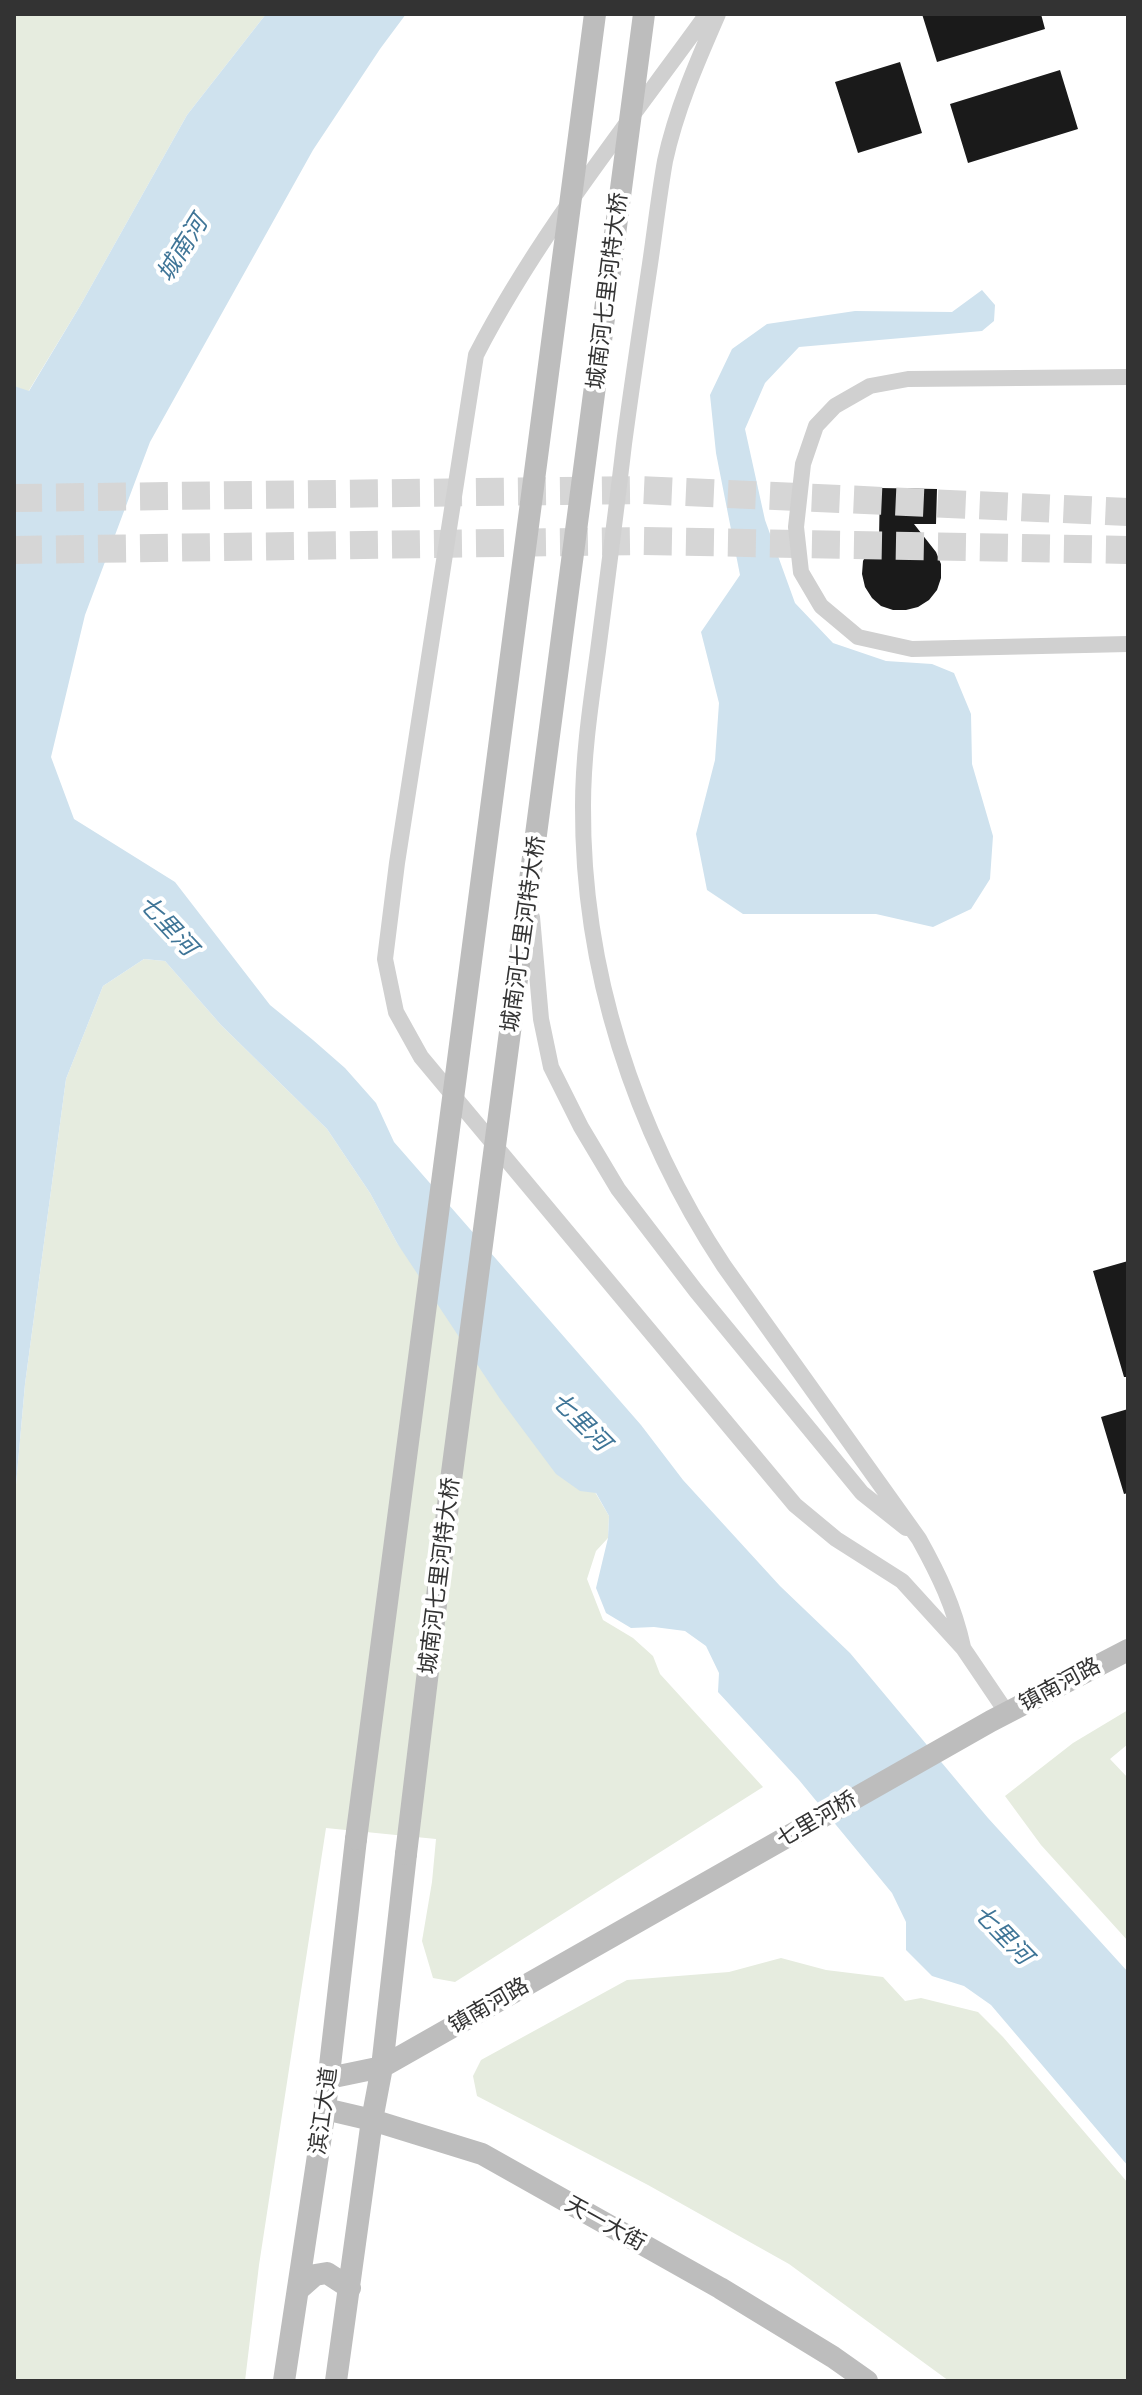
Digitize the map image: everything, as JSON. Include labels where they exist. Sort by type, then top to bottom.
[{"type":"main road","name":"滨江大道","points":[[284,2381],[325,2109],[356,1839],[595,14]]},
{"type":"main road","name":"城南河七里河特大桥","points":[[382,2067],[451,1480],[644,14]]},
{"type":"main road","name":"镇南河路","points":[[999,1717],[1128,1650]]},
{"type":"main road","name":"七里河桥","points":[[643,1918],[999,1717]]},
{"type":"main road","name":"镇南河路","points":[[329,2078],[382,2067],[643,1918]]},
{"type":"main road","points":[[336,2381],[382,2067]]},
{"type":"main road","name":"天一大街","points":[[325,2109],[482,2154],[720,2288],[867,2381]]},
{"type":"main road","points":[[298,2290],[315,2275],[327,2273],[350,2288]]},
{"type":"street","points":[[707,14],[538,248],[476,355],[397,863],[385,959],[396,1012],[421,1057],[795,1505],[836,1539],[902,1581],[963,1648],[999,1717]]},
{"type":"street","points":[[718,14],[682,102],[666,160],[652,252],[587,732],[583,806],[587,892],[600,972],[620,1050],[638,1104],[665,1165],[694,1221],[724,1266],[919,1539],[956,1614],[963,1648]]},
{"type":"street","points":[[1128,377],[908,379],[870,386],[835,406],[816,426],[803,464],[796,527],[801,572],[821,606],[858,637],[912,649],[1128,644]]},
{"type":"street","points":[[530,890],[541,1019],[551,1067],[581,1127],[618,1189],[696,1291],[862,1493],[919,1539]]},
{"type":"shaded area","points":[[14,14],[266,14],[187,115],[28,392],[14,386]]},
{"type":"shaded area","points":[[144,959],[165,961],[221,1025],[327,1129],[370,1193],[397,1243],[595,1492],[609,1516],[608,1538],[596,1551],[587,1579],[603,1620],[633,1638],[653,1656],[660,1674],[763,1787],[455,1982],[433,1978],[422,1941],[436,1839],[326,1828],[259,2265],[245,2381],[14,2381],[14,1507],[25,1384],[66,1079],[103,986]]},
{"type":"shaded area","points":[[1128,1710],[1128,1744],[1110,1759],[1128,1778],[1128,1941],[1041,1845],[1005,1796],[1073,1743]]},
{"type":"shaded area","points":[[781,1958],[826,1970],[883,1977],[905,2001],[921,1998],[978,2012],[1128,2183],[1128,2381],[949,2381],[789,2264],[648,2185],[477,2096],[473,2076],[481,2060],[627,1980],[729,1972]]},
{"type":"water","points":[[266,14],[406,14],[313,150],[150,442],[85,615],[51,757],[74,819],[175,882],[270,1005],[345,1068],[376,1103],[394,1142],[641,1425],[683,1480],[780,1586],[850,1653],[988,1818],[1128,1972],[1128,2166],[991,2005],[964,1986],[932,1976],[906,1950],[906,1922],[892,1893],[799,1780],[718,1692],[719,1673],[706,1646],[685,1631],[631,1628],[606,1613],[596,1588],[608,1538],[609,1516],[596,1493],[580,1491],[556,1474],[500,1399],[397,1243],[370,1193],[327,1129],[221,1025],[165,961],[144,959],[103,986],[66,1079],[25,1384],[14,1507],[14,386],[29,391],[187,115]]},
{"type":"water","points":[[982,290],[995,305],[994,321],[982,331],[799,347],[765,383],[745,429],[765,520],[795,603],[833,643],[886,661],[932,664],[954,673],[971,714],[972,764],[993,836],[990,879],[971,909],[933,927],[876,914],[743,914],[707,890],[696,834],[715,760],[719,703],[701,632],[740,575],[716,453],[710,395],[732,349],[767,324],[855,311],[952,312]]},
{"type":"building","points":[[922,14],[1041,14],[1045,29],[937,62]]},
{"type":"building","points":[[900,62],[922,133],[858,153],[835,82]]},
{"type":"building","points":[[1060,70],[1078,129],[968,163],[950,104]]},
{"type":"building","points":[[880,488],[937,489],[936,524],[914,524],[936,552],[941,564],[941,578],[937,590],[918,607],[893,610],[881,606],[865,587],[863,561],[879,538]]},
{"type":"building","points":[[1128,1261],[1128,1377],[1124,1377],[1093,1271]]},
{"type":"building","points":[[1128,1409],[1128,1493],[1124,1494],[1101,1417]]},
{"type":"tunnel","points":[[14,498],[641,490],[1128,512]]},
{"type":"tunnel","points":[[14,550],[640,541],[1128,550]]},
{"type":"water label","name":"城南河","points":[[183,249]]},
{"type":"water label","name":"七里河","points":[[167,926]]},
{"type":"water label","name":"七里河","points":[[580,1422]]},
{"type":"water label","name":"七里河","points":[[1002,1935]]}]
